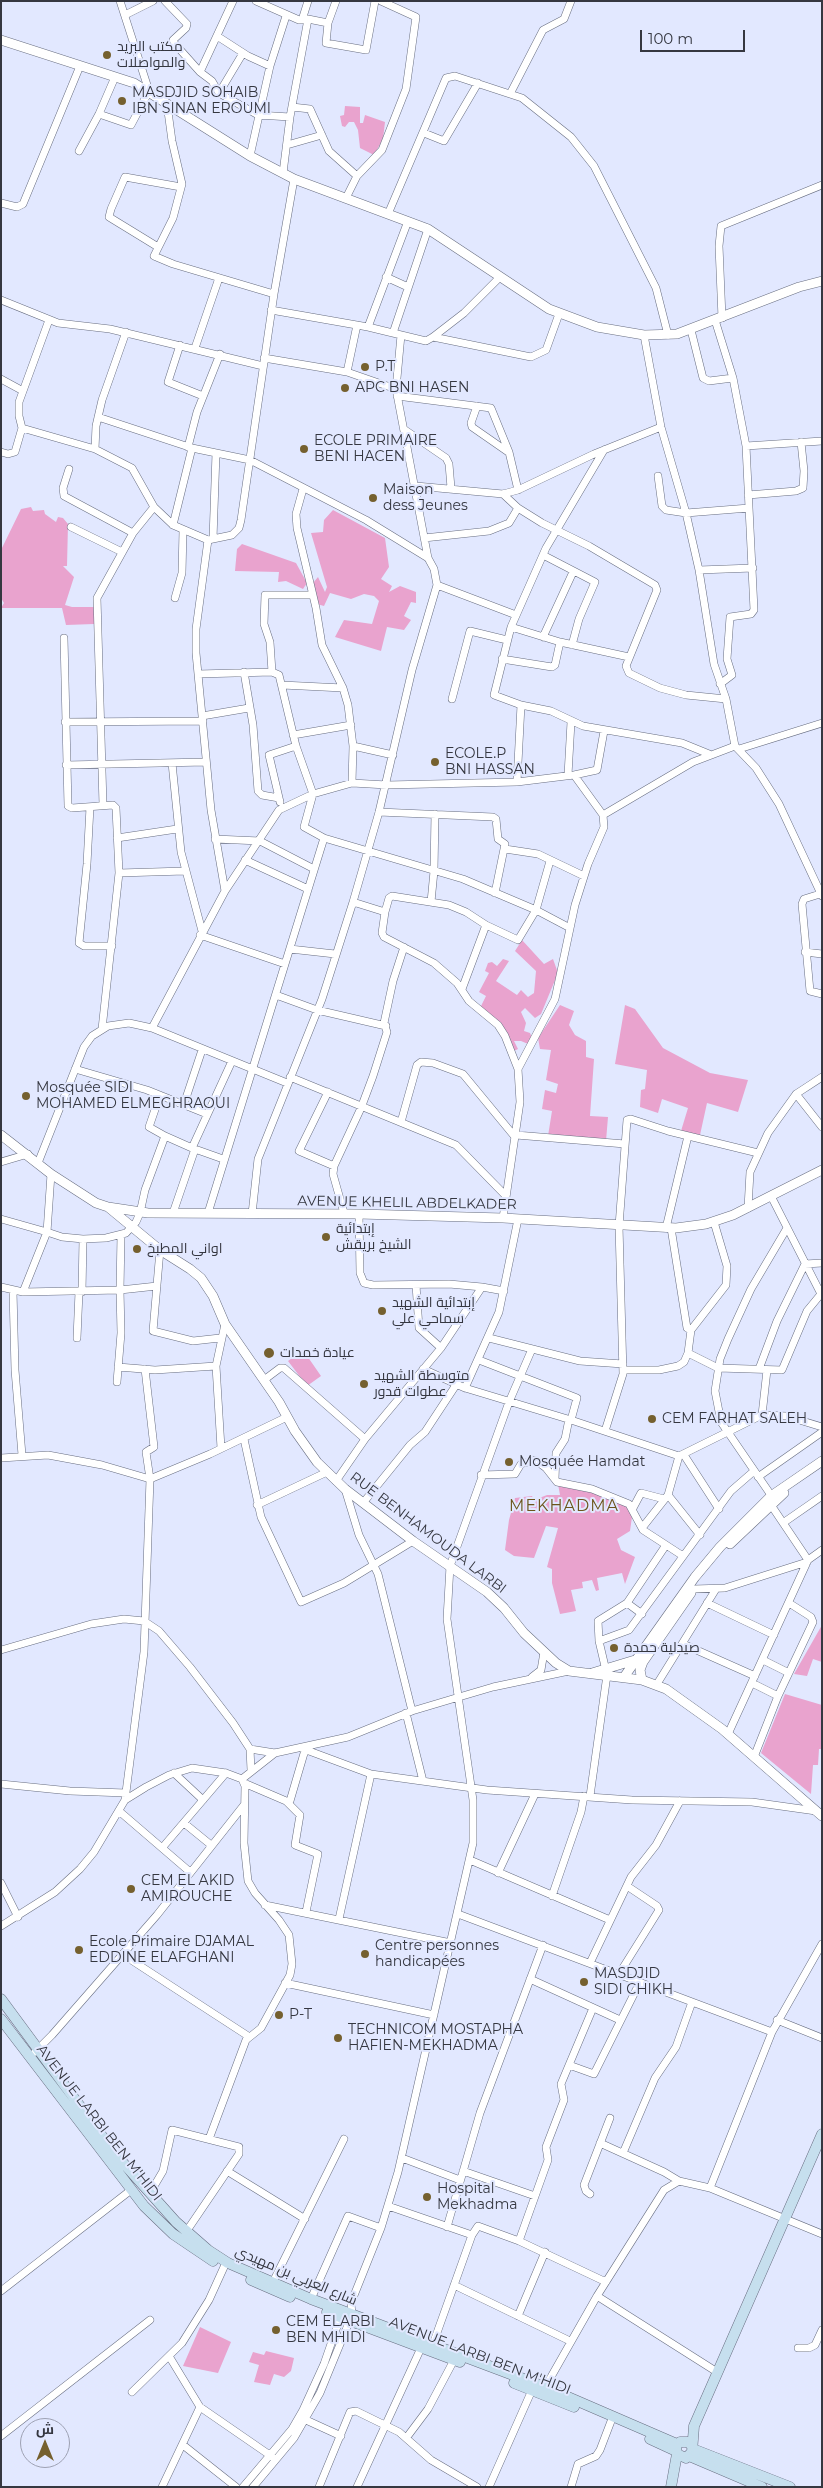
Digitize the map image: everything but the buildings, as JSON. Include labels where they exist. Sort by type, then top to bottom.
[{"type":"main road","name":"شارع العربي بن مهيدي","points":[[1,1999],[116,2155],[186,2232],[217,2256],[346,2317],[433,2344],[506,2377],[684,2450]]},
{"type":"main road","name":"AVENUE LARBI BEN M'HIDI","points":[[1,2019],[131,2190],[174,2234],[224,2267],[421,2348],[506,2377]]},
{"type":"main road","points":[[672,2484],[694,2426],[822,2134]]},
{"type":"main road","points":[[684,2450],[762,2487]]},
{"type":"main road","points":[[684,2450],[790,2487]]},
{"type":"street","points":[[99,114],[131,124],[149,91],[120,1]]},
{"type":"street","points":[[125,14],[153,1]]},
{"type":"street","points":[[165,1],[187,24],[186,28],[173,40],[200,72],[212,81],[220,93],[258,115],[290,117]]},
{"type":"street","points":[[200,72],[233,1]]},
{"type":"street","points":[[256,1],[286,16],[328,23]]},
{"type":"street","points":[[283,173],[308,1]]},
{"type":"street","points":[[326,1],[335,3],[328,23],[326,44],[367,50],[375,1]]},
{"type":"street","points":[[346,198],[357,176],[382,150],[406,89],[416,18],[414,14],[395,9],[381,1]]},
{"type":"street","points":[[510,94],[543,30],[564,19],[571,1]]},
{"type":"street","points":[[250,156],[270,66],[286,16]]},
{"type":"street","points":[[217,36],[243,53],[270,66]]},
{"type":"street","points":[[1,40],[114,77],[149,91],[250,156],[294,179],[428,229],[499,278],[559,314],[597,327],[644,335],[668,335],[691,330],[799,287],[822,281]]},
{"type":"street","points":[[220,93],[243,53]]},
{"type":"street","points":[[1,203],[17,207],[23,204],[80,66]]},
{"type":"street","points":[[388,214],[446,78],[454,76],[510,94],[528,102],[571,137],[594,166],[656,288],[668,335]]},
{"type":"street","points":[[79,151],[99,114],[114,77]]},
{"type":"street","points":[[424,133],[444,141],[478,83]]},
{"type":"street","points":[[167,104],[181,187],[173,218],[154,254],[156,258],[274,294]]},
{"type":"street","points":[[292,108],[310,108],[329,151],[357,176]]},
{"type":"street","points":[[287,145],[322,136]]},
{"type":"street","points":[[158,247],[134,230],[111,218],[111,209],[125,177],[181,187]]},
{"type":"street","points":[[22,428],[94,449],[132,468],[154,507],[173,525],[211,539],[232,535],[239,528],[271,310],[294,179]]},
{"type":"street","points":[[720,684],[732,675],[727,660],[730,617],[754,612],[746,446],[733,378],[718,319],[718,246],[721,226],[822,185]]},
{"type":"street","points":[[368,327],[408,221]]},
{"type":"street","points":[[252,1214],[258,1159],[317,1010],[369,851],[387,785],[412,670],[436,585],[434,569],[428,558],[416,486],[396,393],[397,334],[408,287],[428,229]]},
{"type":"street","points":[[386,277],[408,287]]},
{"type":"street","points":[[196,348],[219,278]]},
{"type":"street","points":[[271,310],[368,327],[420,341],[433,337],[475,303],[499,278]]},
{"type":"street","points":[[1,300],[49,320],[126,332],[220,354],[264,362],[347,372],[396,393],[492,410],[509,452],[518,490]]},
{"type":"street","points":[[433,337],[531,357],[546,350],[559,314]]},
{"type":"street","points":[[1,452],[8,454],[15,452],[22,428],[19,410],[23,391],[49,320]]},
{"type":"street","points":[[347,372],[357,325]]},
{"type":"street","points":[[691,330],[703,378],[709,381],[733,378]]},
{"type":"street","points":[[94,449],[98,417],[107,381],[126,332]]},
{"type":"street","points":[[644,335],[660,427],[686,513],[699,570],[714,664],[726,699],[737,747],[770,787],[780,804],[821,895],[802,902],[810,991],[822,994]]},
{"type":"street","points":[[180,345],[168,382],[204,396]]},
{"type":"street","points":[[173,525],[204,396],[220,354]]},
{"type":"street","points":[[1,379],[23,391]]},
{"type":"street","points":[[477,406],[471,423],[472,427],[509,452]]},
{"type":"street","points":[[98,417],[190,448],[250,460],[366,520],[428,558]]},
{"type":"street","points":[[416,486],[503,494],[518,490],[604,450],[660,427]]},
{"type":"street","points":[[405,430],[446,458],[450,464],[451,488]]},
{"type":"street","points":[[746,446],[822,441]]},
{"type":"street","points":[[748,495],[796,491],[803,488],[804,470],[801,442]]},
{"type":"street","points":[[604,450],[555,530],[516,615],[507,640],[494,695],[521,705],[551,711],[571,722],[604,731],[682,743],[709,754]]},
{"type":"street","points":[[216,453],[211,539],[196,629],[206,762],[215,839],[225,891]]},
{"type":"street","points":[[69,469],[63,488],[64,496],[133,533]]},
{"type":"street","points":[[658,476],[664,509],[686,513],[749,508]]},
{"type":"street","points":[[303,489],[296,519],[322,645],[343,688],[351,725],[354,746],[352,783]]},
{"type":"street","points":[[503,494],[518,508],[655,585],[657,590],[629,657],[627,671],[660,688],[686,695],[726,699]]},
{"type":"street","points":[[103,805],[100,764],[97,598],[133,533],[154,507]]},
{"type":"street","points":[[424,538],[489,531],[509,523],[518,508]]},
{"type":"street","points":[[71,527],[122,552]]},
{"type":"street","points":[[175,598],[182,573],[183,530]]},
{"type":"street","points":[[543,555],[596,583],[579,619],[572,645]]},
{"type":"street","points":[[699,570],[753,568]]},
{"type":"street","points":[[543,637],[573,572]]},
{"type":"street","points":[[436,585],[516,615]]},
{"type":"street","points":[[272,672],[270,642],[264,626],[265,595],[312,595]]},
{"type":"street","points":[[511,627],[560,642],[629,657]]},
{"type":"street","points":[[452,699],[470,631],[507,640]]},
{"type":"street","points":[[64,638],[68,806],[72,808],[103,805],[116,806],[119,873],[102,1029]]},
{"type":"street","points":[[502,659],[552,667],[555,665],[560,642]]},
{"type":"street","points":[[198,674],[244,672],[272,672],[279,674],[296,746],[314,794],[304,827],[324,838],[463,878],[536,910],[570,928]]},
{"type":"street","points":[[244,672],[253,725],[258,794],[279,798]]},
{"type":"street","points":[[282,685],[343,688]]},
{"type":"street","points":[[517,782],[521,705]]},
{"type":"street","points":[[65,722],[203,718],[249,708]]},
{"type":"street","points":[[518,1069],[545,1021],[555,998],[570,928],[584,876],[604,829],[603,815],[571,775],[571,722]]},
{"type":"street","points":[[603,815],[709,754],[822,723]]},
{"type":"street","points":[[293,735],[351,725]]},
{"type":"street","points":[[152,1028],[225,891],[282,807],[314,794],[352,783],[387,785],[517,782],[571,775],[598,769],[604,731]]},
{"type":"street","points":[[282,807],[269,755],[296,746]]},
{"type":"street","points":[[354,746],[393,755]]},
{"type":"street","points":[[66,765],[206,762]]},
{"type":"street","points":[[172,763],[177,829],[185,871],[201,933]]},
{"type":"street","points":[[90,807],[87,864],[79,943],[84,946],[112,946]]},
{"type":"street","points":[[380,812],[493,817],[496,819],[498,839],[505,843],[496,892]]},
{"type":"street","points":[[430,902],[434,871],[435,814]]},
{"type":"street","points":[[117,838],[177,829]]},
{"type":"street","points":[[208,1213],[223,1160],[254,1070],[324,838]]},
{"type":"street","points":[[215,839],[260,841],[314,869]]},
{"type":"street","points":[[505,849],[531,852],[584,876]]},
{"type":"street","points":[[245,860],[308,890]]},
{"type":"street","points":[[503,1218],[520,1102],[518,1069],[500,1026],[469,1001],[462,989],[434,963],[382,935],[385,912],[389,898],[392,896],[430,902],[461,909],[486,925],[518,940],[536,910],[550,861]]},
{"type":"street","points":[[119,873],[185,871]]},
{"type":"street","points":[[353,902],[385,912]]},
{"type":"street","points":[[462,989],[486,925]]},
{"type":"street","points":[[201,933],[285,964]]},
{"type":"street","points":[[344,1213],[334,1174],[334,1166],[362,1108],[387,1032],[385,1017],[392,981],[404,947]]},
{"type":"street","points":[[290,949],[335,954]]},
{"type":"street","points":[[805,952],[822,954]]},
{"type":"street","points":[[276,995],[317,1010],[386,1026]]},
{"type":"street","points":[[38,1163],[87,1042],[102,1029],[123,1023],[152,1028],[254,1070],[328,1092],[362,1108],[456,1145],[506,1196]]},
{"type":"street","points":[[184,1104],[202,1050]]},
{"type":"street","points":[[173,1213],[206,1114],[232,1061]]},
{"type":"street","points":[[401,1122],[417,1065],[421,1062],[463,1074],[516,1136],[625,1144]]},
{"type":"street","points":[[75,1069],[160,1095],[206,1114]]},
{"type":"street","points":[[748,1208],[749,1181],[758,1153],[774,1123],[796,1094],[822,1077]]},
{"type":"street","points":[[328,1092],[299,1152],[334,1166]]},
{"type":"street","points":[[796,1094],[822,1127]]},
{"type":"street","points":[[160,1095],[149,1127],[165,1136],[223,1160]]},
{"type":"street","points":[[605,1431],[623,1367],[619,1226],[625,1144],[629,1119],[758,1153]]},
{"type":"street","name":"AVENUE KHELIL ABDELKADER","points":[[1,1135],[79,1193],[108,1208],[140,1213],[344,1213],[503,1218],[668,1228],[714,1222],[748,1208],[822,1170]]},
{"type":"street","points":[[1,1219],[47,1232],[84,1239],[121,1234],[132,1228],[140,1213],[144,1190],[165,1136]]},
{"type":"street","points":[[688,1136],[668,1228],[687,1328],[691,1330]]},
{"type":"street","points":[[1,1162],[28,1154]]},
{"type":"street","points":[[23,1292],[47,1232],[51,1174]]},
{"type":"street","points":[[688,1353],[718,1368],[780,1370],[785,1367],[807,1311],[821,1295],[771,1196]]},
{"type":"street","name":"RUE BENHAMOUDA LARBI","points":[[108,1208],[160,1250],[190,1268],[201,1278],[213,1296],[225,1324],[287,1417],[327,1472],[344,1489],[413,1541],[487,1592],[544,1652],[569,1671],[590,1674],[606,1671]]},
{"type":"street","points":[[359,1214],[360,1273],[364,1283],[373,1286],[463,1284],[504,1291]]},
{"type":"street","points":[[465,1388],[489,1338],[504,1291],[518,1220]]},
{"type":"street","points":[[489,1338],[580,1361],[623,1367],[671,1369],[684,1362],[688,1353],[691,1330],[726,1285],[727,1266],[714,1222]]},
{"type":"street","points":[[787,1228],[738,1315],[724,1347],[718,1368],[715,1391],[716,1406],[721,1422],[756,1474],[783,1523],[808,1561]]},
{"type":"street","points":[[117,1382],[121,1234]]},
{"type":"street","points":[[77,1338],[84,1239]]},
{"type":"street","points":[[160,1250],[154,1332],[192,1341],[220,1338]]},
{"type":"street","points":[[805,1264],[822,1263]]},
{"type":"street","points":[[762,1414],[763,1369],[777,1321],[805,1264]]},
{"type":"street","points":[[416,1285],[419,1328],[441,1348]]},
{"type":"street","points":[[1,1287],[23,1292],[80,1292],[157,1286]]},
{"type":"street","points":[[336,1481],[365,1440],[441,1348],[482,1287]]},
{"type":"street","points":[[13,1291],[15,1370],[22,1455]]},
{"type":"street","points":[[221,1448],[216,1366],[220,1338],[225,1324]]},
{"type":"street","points":[[243,2487],[294,2438],[320,2393],[351,2303],[381,2228],[402,2158],[470,1860],[474,1827],[472,1787],[447,1619],[450,1566],[481,1475],[532,1349]]},
{"type":"street","points":[[479,1360],[521,1374],[577,1398],[565,1439],[556,1453],[555,1480]]},
{"type":"street","points":[[118,1367],[145,1369],[216,1366]]},
{"type":"street","points":[[264,1380],[280,1368],[284,1368],[365,1440]]},
{"type":"street","points":[[1,1926],[55,1892],[80,1869],[94,1852],[126,1797],[144,1652],[150,1479],[146,1452],[154,1447],[145,1369]]},
{"type":"street","points":[[424,1369],[456,1385],[681,1456],[719,1510]]},
{"type":"street","points":[[363,1503],[410,1445],[426,1432],[456,1385]]},
{"type":"street","points":[[642,1528],[666,1497],[681,1456],[762,1414],[786,1416],[822,1427]]},
{"type":"street","points":[[1,1458],[22,1455],[60,1457],[102,1465],[150,1479],[244,1439],[287,1417]]},
{"type":"street","points":[[599,1641],[628,1631],[731,1492],[822,1432]]},
{"type":"street","points":[[244,1439],[257,1505],[265,1528],[300,1602],[328,1591],[413,1541]]},
{"type":"street","points":[[481,1475],[515,1474],[522,1464],[535,1460],[546,1468],[555,1480],[560,1483],[592,1488],[624,1501],[633,1508],[642,1528],[683,1556]]},
{"type":"street","points":[[624,1677],[707,1562],[737,1528],[822,1461]]},
{"type":"street","points":[[642,1680],[640,1670],[646,1657],[723,1551],[772,1500],[822,1467]]},
{"type":"street","points":[[257,1505],[327,1472]]},
{"type":"street","points":[[344,1489],[387,1604],[423,1781]]},
{"type":"street","points":[[633,1508],[640,1493],[666,1497],[700,1535]]},
{"type":"street","points":[[783,1523],[822,1496]]},
{"type":"street","points":[[552,1896],[587,1796],[606,1671],[599,1641],[599,1618],[627,1602],[666,1545]]},
{"type":"street","points":[[694,1589],[716,1589],[808,1561],[822,1550]]},
{"type":"street","points":[[728,1734],[808,1561]]},
{"type":"street","points":[[657,1684],[716,1589]]},
{"type":"street","points":[[627,1602],[642,1614]]},
{"type":"street","points":[[707,1603],[774,1635]]},
{"type":"street","points":[[754,1756],[778,1696],[813,1622],[811,1616],[788,1604]]},
{"type":"street","points":[[1,1650],[91,1624],[124,1619],[144,1621],[159,1632],[190,1667],[233,1722],[250,1749],[252,1770]]},
{"type":"street","points":[[683,1644],[753,1679],[778,1696]]},
{"type":"street","points":[[528,1679],[540,1670],[544,1652]]},
{"type":"street","points":[[606,1671],[635,1660]]},
{"type":"street","points":[[763,1660],[789,1673]]},
{"type":"street","points":[[250,1749],[275,1753],[303,1749],[348,1737],[409,1712],[459,1697],[528,1679],[569,1671]]},
{"type":"street","points":[[606,1671],[657,1684],[682,1699],[728,1734],[818,1810]]},
{"type":"street","points":[[303,1749],[371,1774],[472,1787],[535,1794],[680,1801],[752,1802],[818,1810]]},
{"type":"street","points":[[286,1802],[292,1799],[303,1749]]},
{"type":"street","points":[[209,2139],[248,2036],[256,2033],[261,2028],[285,1983],[292,1964],[291,1942],[284,1928],[251,1887],[246,1872],[243,1781],[252,1770],[275,1753]]},
{"type":"street","points":[[1,1784],[126,1797],[174,1773],[192,1768],[226,1773],[286,1802],[300,1815],[295,1845],[318,1854],[306,1912]]},
{"type":"street","points":[[174,1773],[203,1800]]},
{"type":"street","points":[[162,1848],[226,1773]]},
{"type":"street","points":[[339,1920],[371,1774]]},
{"type":"street","points":[[498,1873],[535,1794]]},
{"type":"street","points":[[590,1963],[627,1886],[656,1845],[680,1801]]},
{"type":"street","points":[[29,2056],[38,2049],[122,1954],[244,1805]]},
{"type":"street","points":[[119,1811],[190,1872]]},
{"type":"street","points":[[184,1823],[211,1845]]},
{"type":"street","points":[[470,1860],[610,1920]]},
{"type":"street","points":[[1,1882],[18,1917]]},
{"type":"street","points":[[619,1974],[659,1910],[657,1906],[627,1886]]},
{"type":"street","points":[[265,1905],[451,1943]]},
{"type":"street","points":[[458,1914],[772,2032]]},
{"type":"street","points":[[448,2227],[480,2113],[544,1946]]},
{"type":"street","points":[[710,2188],[777,2020],[821,1948]]},
{"type":"street","points":[[122,1954],[248,2036]]},
{"type":"street","points":[[530,1979],[620,2020]]},
{"type":"street","points":[[568,2065],[594,2074],[640,1982]]},
{"type":"street","points":[[285,1983],[434,2015]]},
{"type":"street","points":[[623,2154],[655,2078],[676,2047],[692,2002]]},
{"type":"street","points":[[519,2241],[548,2160],[546,2147],[564,2100],[560,2088],[593,2008]]},
{"type":"street","points":[[777,2020],[822,2038]]},
{"type":"street","points":[[590,2194],[586,2191],[584,2185],[610,2118]]},
{"type":"street","points":[[150,2193],[163,2171],[172,2131],[175,2130],[240,2148],[227,2171],[186,2232]]},
{"type":"street","points":[[273,2282],[344,2139]]},
{"type":"street","points":[[600,2143],[664,2172],[679,2181],[710,2188],[822,2234]]},
{"type":"street","points":[[402,2158],[460,2180]]},
{"type":"street","points":[[227,2171],[305,2219]]},
{"type":"street","points":[[463,2171],[535,2196]]},
{"type":"street","points":[[489,2487],[539,2390],[597,2296],[664,2190],[679,2181]]},
{"type":"street","points":[[1,2291],[131,2190]]},
{"type":"street","points":[[388,2206],[472,2235]]},
{"type":"street","points":[[311,2299],[348,2216],[381,2228]]},
{"type":"street","points":[[433,2344],[475,2228],[481,2226],[519,2241],[606,2282]]},
{"type":"street","points":[[518,2316],[545,2252]]},
{"type":"street","points":[[132,2392],[182,2342],[199,2317],[224,2267]]},
{"type":"street","points":[[454,2285],[570,2341]]},
{"type":"street","points":[[597,2296],[718,2372]]},
{"type":"street","points":[[253,2487],[307,2404],[346,2317]]},
{"type":"street","points":[[1,2436],[150,2320]]},
{"type":"street","points":[[798,2348],[809,2348],[815,2345],[822,2330]]},
{"type":"street","points":[[358,2487],[421,2348]]},
{"type":"street","points":[[169,2356],[200,2406],[273,2457]]},
{"type":"street","points":[[407,2437],[428,2409],[454,2360]]},
{"type":"street","points":[[162,2487],[200,2406]]},
{"type":"street","points":[[319,2487],[352,2411],[386,2424],[407,2437],[431,2460],[477,2487]]},
{"type":"street","points":[[571,2487],[578,2464],[596,2456],[612,2419]]},
{"type":"street","points":[[306,2420],[341,2436]]},
{"type":"street","points":[[183,2445],[236,2487]]},
{"type":"shaded area","points":[[345,106],[360,107],[360,123],[363,123],[365,115],[385,122],[383,139],[374,155],[360,148],[358,130],[354,122],[349,122],[345,127],[342,126],[340,116],[344,115]]},
{"type":"shaded area","points":[[31,507],[33,511],[44,510],[45,514],[56,522],[58,517],[63,518],[68,524],[67,566],[63,566],[74,577],[65,605],[72,607],[95,607],[94,624],[66,625],[62,608],[1,608],[4,603],[1,598],[1,550],[21,509]]},
{"type":"shaded area","points":[[333,510],[385,538],[389,567],[381,579],[392,586],[389,592],[400,586],[416,592],[416,603],[411,602],[404,616],[411,620],[404,630],[387,627],[381,651],[335,637],[344,620],[372,624],[379,601],[374,596],[364,594],[351,599],[330,593],[324,606],[317,604],[313,583],[318,577],[325,592],[327,587],[311,533],[323,532],[324,520]]},
{"type":"shaded area","points":[[242,544],[296,563],[307,583],[303,589],[286,581],[278,582],[279,572],[235,571],[237,549]]},
{"type":"shaded area","points":[[522,940],[544,964],[553,959],[558,973],[541,1014],[535,1018],[525,1008],[521,1012],[526,1023],[524,1031],[530,1033],[533,1040],[528,1044],[514,1041],[518,1049],[514,1051],[480,1008],[486,996],[479,992],[489,973],[485,971],[488,963],[492,962],[497,966],[503,959],[509,961],[496,981],[517,995],[521,990],[528,997],[534,993],[536,971],[515,951]]},
{"type":"shaded area","points":[[560,1005],[574,1011],[569,1025],[575,1035],[586,1041],[586,1057],[594,1059],[590,1116],[608,1117],[606,1141],[548,1136],[552,1111],[542,1109],[545,1090],[556,1093],[558,1084],[546,1080],[551,1050],[540,1049],[538,1038]]},
{"type":"shaded area","points":[[625,1005],[635,1009],[663,1048],[710,1073],[748,1080],[738,1112],[707,1103],[700,1135],[681,1131],[688,1108],[662,1099],[658,1113],[640,1107],[641,1090],[645,1089],[647,1070],[615,1064]]},
{"type":"shaded area","points":[[303,1350],[321,1376],[307,1386],[288,1361]]},
{"type":"shaded area","points":[[558,1484],[591,1489],[629,1507],[632,1517],[630,1531],[617,1539],[621,1550],[635,1557],[625,1584],[622,1573],[597,1578],[599,1590],[596,1591],[592,1580],[582,1582],[583,1588],[571,1590],[576,1611],[560,1614],[552,1583],[552,1569],[547,1567],[558,1528],[546,1526],[534,1558],[514,1556],[505,1550],[509,1520],[515,1498],[532,1496],[534,1500],[547,1495],[560,1495]]},
{"type":"shaded area","points":[[822,1625],[822,1662],[813,1659],[807,1676],[794,1674]]},
{"type":"shaded area","points":[[785,1694],[822,1705],[822,1749],[819,1749],[818,1765],[813,1765],[811,1794],[761,1753]]},
{"type":"shaded area","points":[[200,2327],[231,2342],[218,2373],[183,2366]]},
{"type":"shaded area","points":[[266,2351],[294,2358],[291,2371],[284,2377],[274,2374],[270,2385],[254,2382],[259,2365],[249,2362],[253,2352],[264,2355]]},
{"type":"place","name":"مكتب البريد والمواصلات","points":[[107,55]]},
{"type":"place","name":"MASDJID SOHAIB IBN SINAN EROUMI","points":[[122,101]]},
{"type":"place","name":"P.T","points":[[365,367]]},
{"type":"place","name":"APC BNI HASEN","points":[[345,388]]},
{"type":"place","name":"ECOLE PRIMAIRE BENI HACEN","points":[[304,449]]},
{"type":"place","name":"Maison dess Jeunes","points":[[373,498]]},
{"type":"place","name":"ECOLE.P BNI HASSAN","points":[[435,762]]},
{"type":"place","name":"Mosquée SIDI MOHAMED ELMEGHRAOUI","points":[[26,1096]]},
{"type":"place","name":"إبتدائية الشيخ بريقش","points":[[326,1237]]},
{"type":"place","name":"اواني المطبخ","points":[[137,1249]]},
{"type":"place","name":"إبتدائية الشهيد سماحي علي","points":[[382,1311]]},
{"type":"place","name":"عيادة خمدات","points":[[269,1353]]},
{"type":"place","name":"متوسطة الشهيد عطوات قدور","points":[[364,1384]]},
{"type":"place","name":"CEM FARHAT SALEH","points":[[652,1419]]},
{"type":"place","name":"Mosquée Hamdat","points":[[509,1462]]},
{"type":"place","name":"صيدلية حمدة","points":[[614,1648]]},
{"type":"place","name":"CEM EL AKID AMIROUCHE","points":[[131,1889]]},
{"type":"place","name":"Ecole Primaire DJAMAL EDDINE ELAFGHANI","points":[[79,1950]]},
{"type":"place","name":"Centre personnes handicapées","points":[[365,1954]]},
{"type":"place","name":"MASDJID SIDI CHIKH","points":[[584,1982]]},
{"type":"place","name":"P-T","points":[[279,2015]]},
{"type":"place","name":"TECHNICOM MOSTAPHA HAFIEN-MEKHADMA","points":[[338,2038]]},
{"type":"place","name":"Hospital Mekhadma","points":[[427,2197]]},
{"type":"place","name":"CEM ELARBI BEN MHIDI","points":[[276,2330]]},
{"type":"district","name":"MEKHADMA","points":[[564,1506]]}]
